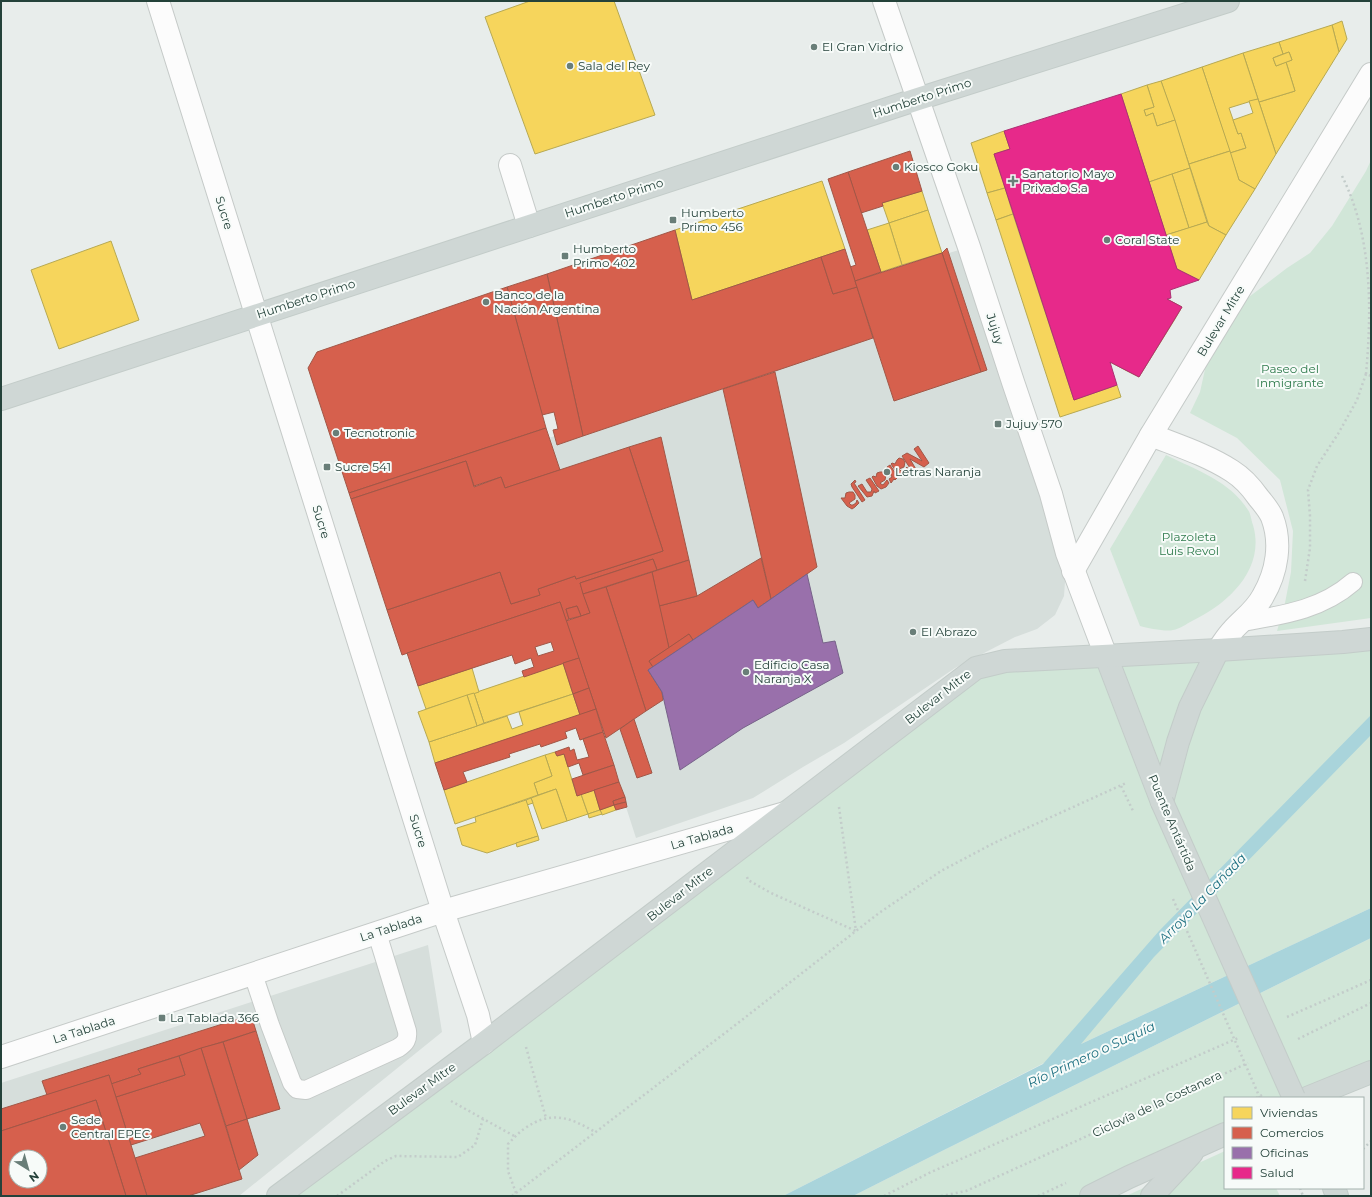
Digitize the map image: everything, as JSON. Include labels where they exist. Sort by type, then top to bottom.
[{"type":"main road","name":"Humberto Primo","points":[[1,399],[918,99],[1228,1]]},
{"type":"main road","name":"Bulevar Mitre","points":[[278,1196],[484,1043],[976,668],[1005,661],[1218,650],[1371,639]]},
{"type":"main road","points":[[1162,802],[1178,742],[1190,707],[1218,650]]},
{"type":"main road","name":"Puente Antártida","points":[[1106,656],[1162,802],[1294,1097]]},
{"type":"main road","points":[[1309,1097],[1371,1072]]},
{"type":"main road","points":[[1091,1196],[1129,1177],[1224,1134]]},
{"type":"main road","points":[[1152,1196],[1200,1145]]},
{"type":"street","name":"Sucre","points":[[158,1],[443,911],[478,1015],[484,1043]]},
{"type":"street","name":"Jujuy","points":[[884,1],[969,247],[1051,494],[1073,571],[1106,656]]},
{"type":"street","name":"Bulevar Mitre","points":[[1073,571],[1151,435],[1371,74]]},
{"type":"street","points":[[510,165],[529,226]]},
{"type":"street","points":[[1151,435],[1195,452],[1233,472],[1252,488],[1272,516],[1278,547],[1276,566],[1263,596],[1254,609],[1232,631],[1218,650]]},
{"type":"street","name":"La Tablada","points":[[1,1057],[443,911],[786,813]]},
{"type":"lane","points":[[1242,622],[1295,612],[1324,602],[1342,592],[1353,582]]},
{"type":"lane","points":[[253,974],[292,1083],[297,1089],[306,1090],[398,1048],[403,1045],[406,1040],[407,1031],[377,933]]},
{"type":"path","points":[[1295,612],[1305,580],[1310,548],[1308,490],[1317,466],[1338,434],[1357,400],[1366,374],[1369,356],[1371,300],[1370,267],[1366,239],[1359,215],[1345,181],[1326,147]]},
{"type":"path","points":[[1366,374],[1371,376]]},
{"type":"path","points":[[512,1196],[879,914],[941,871],[994,843],[1121,786],[1149,770]]},
{"type":"path","points":[[1121,786],[1135,815]]},
{"type":"path","points":[[843,836],[856,932]]},
{"type":"path","points":[[748,880],[771,893],[856,932]]},
{"type":"path","points":[[1171,894],[1260,1097]]},
{"type":"path","points":[[1283,1019],[1371,980]]},
{"type":"path","points":[[1294,1041],[1371,1003]]},
{"type":"path","points":[[884,1196],[931,1172],[1239,1038]]},
{"type":"path","points":[[527,1051],[546,1118]]},
{"type":"path","name":"Ciclovía de la Costanera","points":[[941,1196],[966,1191],[1252,1061]]},
{"type":"path","points":[[455,1104],[516,1137]]},
{"type":"path","points":[[516,1193],[508,1171],[508,1144],[524,1129],[541,1118],[559,1117],[580,1122],[595,1132]]},
{"type":"path","points":[[337,1196],[384,1161],[396,1156],[458,1157],[475,1145],[483,1119]]},
{"type":"shaded area","points":[[969,247],[1067,553],[1064,596],[1055,615],[1037,629],[1015,637],[955,668],[844,743],[753,798],[636,838],[560,602],[402,655],[351,499],[873,338],[855,281]]},
{"type":"shaded area","points":[[428,945],[442,1032],[239,1196],[1,1196],[1,1083]]},
{"type":"green space","name":"Paseo del Inmigrante","points":[[1371,160],[1371,618],[1277,631],[1285,603],[1291,572],[1293,531],[1280,480],[1237,438],[1190,413],[1200,392],[1208,356],[1237,306],[1287,268],[1310,253],[1332,226],[1366,171]]},
{"type":"green space","name":"Plazoleta Luis Revol","points":[[1166,455],[1212,477],[1232,491],[1241,500],[1249,512],[1256,541],[1254,556],[1249,570],[1231,595],[1219,605],[1181,628],[1157,630],[1140,626],[1110,549]]},
{"type":"green space","points":[[1371,639],[1371,908],[1083,1043],[783,1196],[278,1196],[976,668]]},
{"type":"green space","points":[[1371,938],[1371,1072],[1309,1097],[1224,1097],[1224,1134],[1091,1196],[853,1196]]},
{"type":"green space","points":[[1224,1151],[1224,1189],[1276,1189],[1280,1196],[1126,1196]]},
{"type":"water","points":[[1371,715],[1371,735],[1154,957],[1081,1044],[1371,908],[1371,938],[853,1196],[783,1196],[1043,1064],[1159,931]]},
{"type":"building: Viviendas","name":"Sala del Rey","points":[[530,1],[614,1],[655,115],[535,154],[485,17]]},
{"type":"building: Viviendas","points":[[1342,21],[1347,39],[1339,52],[1332,25]]},
{"type":"building: Viviendas","points":[[1332,25],[1339,52],[1276,154],[1259,102],[1295,91],[1286,62],[1292,60],[1289,52],[1283,54],[1279,42]]},
{"type":"building: Viviendas","points":[[1279,42],[1283,54],[1273,58],[1276,66],[1286,62],[1295,91],[1259,102],[1243,53]]},
{"type":"building: Viviendas","points":[[1289,52],[1292,60],[1276,66],[1273,58]]},
{"type":"building: Viviendas","points":[[1243,53],[1258,99],[1229,108],[1238,134],[1241,133],[1246,148],[1230,153],[1202,67]]},
{"type":"building: Viviendas","points":[[1202,67],[1230,151],[1189,164],[1161,81]]},
{"type":"building: Viviendas","points":[[1161,81],[1175,120],[1157,126],[1153,113],[1146,116],[1144,110],[1154,107],[1147,85]]},
{"type":"building: Viviendas","points":[[1147,85],[1154,107],[1144,110],[1146,116],[1153,113],[1157,126],[1175,120],[1190,168],[1149,182],[1121,94]]},
{"type":"building: Viviendas","points":[[1258,99],[1276,154],[1255,189],[1239,180],[1230,153],[1246,148],[1241,133],[1238,134],[1233,120],[1253,113],[1249,101]]},
{"type":"building: Viviendas","points":[[1004,131],[1010,149],[994,154],[1005,188],[987,193],[971,143]]},
{"type":"building: Viviendas","name":"Coral State","points":[[1109,141],[1114,156],[1110,157],[1117,181],[1122,180],[1130,206],[1126,208],[1133,231],[1138,230],[1146,256],[1142,258],[1150,282],[1154,281],[1158,295],[1140,301],[1144,316],[1141,326],[1126,352],[1109,358],[1095,315],[1090,317],[1086,302],[1091,300],[1084,277],[1078,279],[1069,252],[1075,250],[1068,227],[1062,229],[1054,202],[1059,199],[1052,176],[1046,177],[1041,163]]},
{"type":"building: Viviendas","points":[[1230,151],[1239,180],[1255,189],[1226,235],[1209,226],[1189,164]]},
{"type":"building: Viviendas","points":[[1190,168],[1207,222],[1189,228],[1172,174]]},
{"type":"building: Viviendas","points":[[1172,174],[1189,228],[1166,235],[1149,182]]},
{"type":"building: Viviendas","points":[[822,181],[845,249],[692,300],[675,230]]},
{"type":"building: Viviendas","points":[[1005,188],[1013,214],[996,220],[987,193]]},
{"type":"building: Viviendas","points":[[922,191],[928,210],[889,223],[882,203]]},
{"type":"building: Viviendas","points":[[928,210],[942,253],[902,265],[889,223]]},
{"type":"building: Viviendas","points":[[1013,214],[1074,400],[1117,385],[1121,397],[1060,417],[996,220]]},
{"type":"building: Viviendas","points":[[1207,222],[1209,226],[1226,235],[1199,280],[1177,269],[1166,235]]},
{"type":"building: Viviendas","points":[[889,223],[902,265],[881,272],[867,230]]},
{"type":"building: Viviendas","points":[[111,241],[139,320],[59,349],[31,270]]},
{"type":"building: Viviendas","points":[[1167,299],[1182,307],[1175,319],[1157,310],[1127,371],[1110,362],[1109,358],[1126,352],[1141,326],[1144,316],[1142,307]]},
{"type":"building: Viviendas","points":[[1157,310],[1175,319],[1139,377],[1127,371]]},
{"type":"building: Viviendas","points":[[563,663],[573,694],[484,723],[474,693]]},
{"type":"building: Viviendas","points":[[472,668],[479,692],[426,709],[418,686]]},
{"type":"building: Viviendas","points":[[474,693],[484,723],[477,726],[467,695]]},
{"type":"building: Viviendas","points":[[573,694],[580,715],[435,763],[429,742],[507,716],[512,729],[523,725],[519,712]]},
{"type":"building: Viviendas","points":[[467,695],[477,726],[429,742],[418,712]]},
{"type":"building: Viviendas","points":[[555,752],[557,756],[564,754],[577,796],[581,794],[588,814],[567,821],[556,789],[538,795],[534,783],[552,776],[545,755]]},
{"type":"building: Viviendas","points":[[545,755],[552,776],[534,783],[538,795],[455,824],[444,790]]},
{"type":"building: Viviendas","points":[[556,789],[567,821],[542,829],[531,798]]},
{"type":"building: Viviendas","points":[[594,790],[600,810],[588,814],[581,794]]},
{"type":"building: Viviendas","points":[[531,798],[533,803],[527,805],[526,800]]},
{"type":"building: Viviendas","points":[[526,800],[538,836],[487,853],[462,845],[457,828],[476,822],[475,817]]},
{"type":"building: Viviendas","points":[[614,805],[616,810],[602,815],[600,810]]},
{"type":"building: Viviendas","points":[[600,810],[602,814],[589,818],[588,814]]},
{"type":"building: Viviendas","points":[[538,836],[539,840],[517,847],[516,843]]},
{"type":"building: Comercios","points":[[910,151],[922,191],[882,203],[883,206],[861,213],[848,172]]},
{"type":"building: Comercios","points":[[848,172],[881,272],[855,281],[850,267],[856,265],[828,179]]},
{"type":"building: Comercios","points":[[675,230],[692,300],[821,257],[833,294],[857,287],[873,338],[583,436],[547,274]]},
{"type":"building: Comercios","points":[[947,248],[987,370],[981,372],[942,253]]},
{"type":"building: Comercios","points":[[845,249],[857,287],[833,294],[821,257]]},
{"type":"building: Comercios","points":[[942,253],[981,372],[894,401],[855,281]]},
{"type":"building: Comercios","points":[[547,274],[583,436],[557,445],[553,430],[558,429],[554,412],[542,415],[507,287]]},
{"type":"building: Comercios","points":[[507,287],[546,428],[349,493],[308,368],[317,352]]},
{"type":"building: Comercios","points":[[775,372],[817,567],[771,599],[723,389]]},
{"type":"building: Comercios","points":[[546,428],[560,470],[505,488],[501,477],[474,486],[466,461],[351,499],[349,493]]},
{"type":"building: Comercios","points":[[661,437],[689,560],[657,570],[653,559],[580,583],[590,613],[581,616],[577,606],[566,609],[569,619],[566,621],[560,602],[402,655],[387,610],[500,572],[511,604],[540,595],[538,589],[575,576],[576,579],[663,551],[629,447]]},
{"type":"building: Comercios","points":[[918,446],[929,463],[924,467],[910,459],[917,471],[914,474],[902,456],[907,453],[922,461],[914,449]]},
{"type":"building: Comercios","points":[[629,447],[663,551],[576,579],[575,576],[538,589],[540,595],[511,604],[500,572],[387,610],[351,499],[466,461],[474,487],[501,477],[505,488]]},
{"type":"building: Comercios","points":[[899,458],[903,459],[905,462],[904,467],[899,469],[903,471],[907,467],[908,470],[900,475],[891,464],[895,464]]},
{"type":"building: Comercios","points":[[890,465],[898,477],[891,483],[889,479],[892,477],[887,467]]},
{"type":"building: Comercios","points":[[884,472],[886,475],[885,480],[880,483],[883,485],[887,480],[889,483],[886,487],[881,489],[877,486],[872,477],[876,477],[877,473]]},
{"type":"building: Comercios","points":[[870,478],[879,491],[875,493],[874,491],[872,496],[867,497],[858,486],[862,484],[867,492],[871,492],[872,489],[866,480]]},
{"type":"building: Comercios","points":[[855,480],[856,482],[854,483],[865,500],[862,502],[851,484]]},
{"type":"building: Comercios","points":[[853,492],[855,499],[849,503],[853,505],[857,500],[859,503],[852,509],[847,506],[841,498],[845,498],[846,493]]},
{"type":"building: Comercios","points":[[761,558],[771,599],[758,608],[753,600],[693,640],[689,634],[669,648],[659,606],[697,596]]},
{"type":"building: Comercios","points":[[653,559],[657,570],[583,594],[580,583]]},
{"type":"building: Comercios","points":[[689,560],[697,596],[659,606],[652,572]]},
{"type":"building: Comercios","points":[[652,572],[669,648],[649,661],[653,667],[648,670],[662,692],[663,700],[646,711],[606,587]]},
{"type":"building: Comercios","points":[[606,587],[646,711],[606,738],[566,621],[590,613],[583,594]]},
{"type":"building: Comercios","points":[[560,602],[579,658],[524,677],[522,671],[534,667],[531,658],[515,664],[512,655],[418,686],[407,653]],"holes":[[[551,642],[554,651],[538,656],[535,647]]]},
{"type":"building: Comercios","points":[[577,606],[581,616],[569,619],[566,609]]},
{"type":"building: Comercios","points":[[689,634],[693,640],[653,667],[649,661]]},
{"type":"building: Comercios","points":[[579,658],[589,688],[573,694],[563,663]]},
{"type":"building: Comercios","points":[[589,688],[596,709],[580,715],[573,694]]},
{"type":"building: Comercios","points":[[596,709],[603,732],[580,740],[576,728],[565,732],[567,738],[541,747],[540,744],[509,754],[510,757],[463,772],[467,782],[444,790],[435,763]]},
{"type":"building: Comercios","points":[[634,719],[652,773],[637,778],[620,729]]},
{"type":"building: Comercios","points":[[603,732],[614,765],[583,775],[579,763],[568,767],[564,754],[557,756],[555,752],[569,747],[570,751],[574,749],[577,760],[589,757],[583,739]]},
{"type":"building: Comercios","points":[[614,765],[619,782],[577,796],[572,779]]},
{"type":"building: Comercios","points":[[619,782],[625,797],[613,801],[614,805],[600,810],[594,790]]},
{"type":"building: Comercios","points":[[625,797],[626,802],[614,805],[613,801]]},
{"type":"building: Comercios","points":[[626,802],[627,807],[616,810],[614,805]]},
{"type":"building: Comercios","points":[[251,1015],[256,1031],[138,1069],[141,1074],[111,1084],[109,1075],[47,1095],[42,1081]]},
{"type":"building: Comercios","points":[[256,1031],[280,1109],[247,1119],[223,1042]]},
{"type":"building: Comercios","points":[[223,1042],[247,1119],[226,1126],[201,1048]]},
{"type":"building: Comercios","points":[[201,1048],[242,1179],[188,1196],[147,1196],[135,1158],[205,1136],[200,1123],[131,1145],[116,1097],[185,1075],[179,1056]]},
{"type":"building: Comercios","points":[[179,1056],[185,1075],[116,1097],[111,1084],[141,1074],[138,1069]]},
{"type":"building: Comercios","name":"Sede Central EPEC","points":[[109,1075],[147,1196],[1,1196],[1,1109]]},
{"type":"building: Comercios","points":[[96,1100],[126,1196],[117,1196],[90,1112],[1,1141],[1,1131]]},
{"type":"building: Comercios","points":[[96,1100],[126,1196],[1,1196],[1,1131]]},
{"type":"building: Comercios","points":[[247,1119],[258,1155],[239,1170],[226,1126]]},
{"type":"building: Oficinas","name":"Edificio Casa Naranja X","points":[[807,574],[823,643],[835,641],[843,673],[743,728],[680,770],[662,692],[648,670],[753,600],[758,608]]},
{"type":"building: Salud","points":[[1121,94],[1177,269],[1199,280],[1170,290],[1171,298],[1167,299],[1182,307],[1139,377],[1110,362],[1117,385],[1074,400],[994,154],[1010,149],[1004,131]]},
{"type":"place","name":"El Gran Vidrio","points":[[814,47]]},
{"type":"place","name":"Sala del Rey","points":[[570,66]]},
{"type":"place","name":"Kiosco Goku","points":[[896,167]]},
{"type":"place","name":"Sanatorio Mayo Privado S.a","points":[[1013,181]]},
{"type":"place","name":"Humberto Primo 456","points":[[673,220]]},
{"type":"place","name":"Coral State","points":[[1107,240]]},
{"type":"place","name":"Humberto Primo 402","points":[[565,256]]},
{"type":"place","name":"Banco de la Nación Argentina","points":[[486,302]]},
{"type":"place","name":"Jujuy 570","points":[[998,424]]},
{"type":"place","name":"Tecnotronic","points":[[336,433]]},
{"type":"place","name":"Sucre 541","points":[[327,467]]},
{"type":"place","name":"Letras Naranja","points":[[887,472]]},
{"type":"place","name":"El Abrazo","points":[[913,632]]},
{"type":"place","name":"Edificio Casa Naranja X","points":[[746,672]]},
{"type":"place","name":"La Tablada 366","points":[[162,1018]]},
{"type":"place","name":"Sede Central EPEC","points":[[63,1127]]},
{"type":"water label","name":"Arroyo La Cañada","points":[[1202,898]]},
{"type":"water label","name":"Río Primero o Suquía","points":[[1091,1054]]}]
